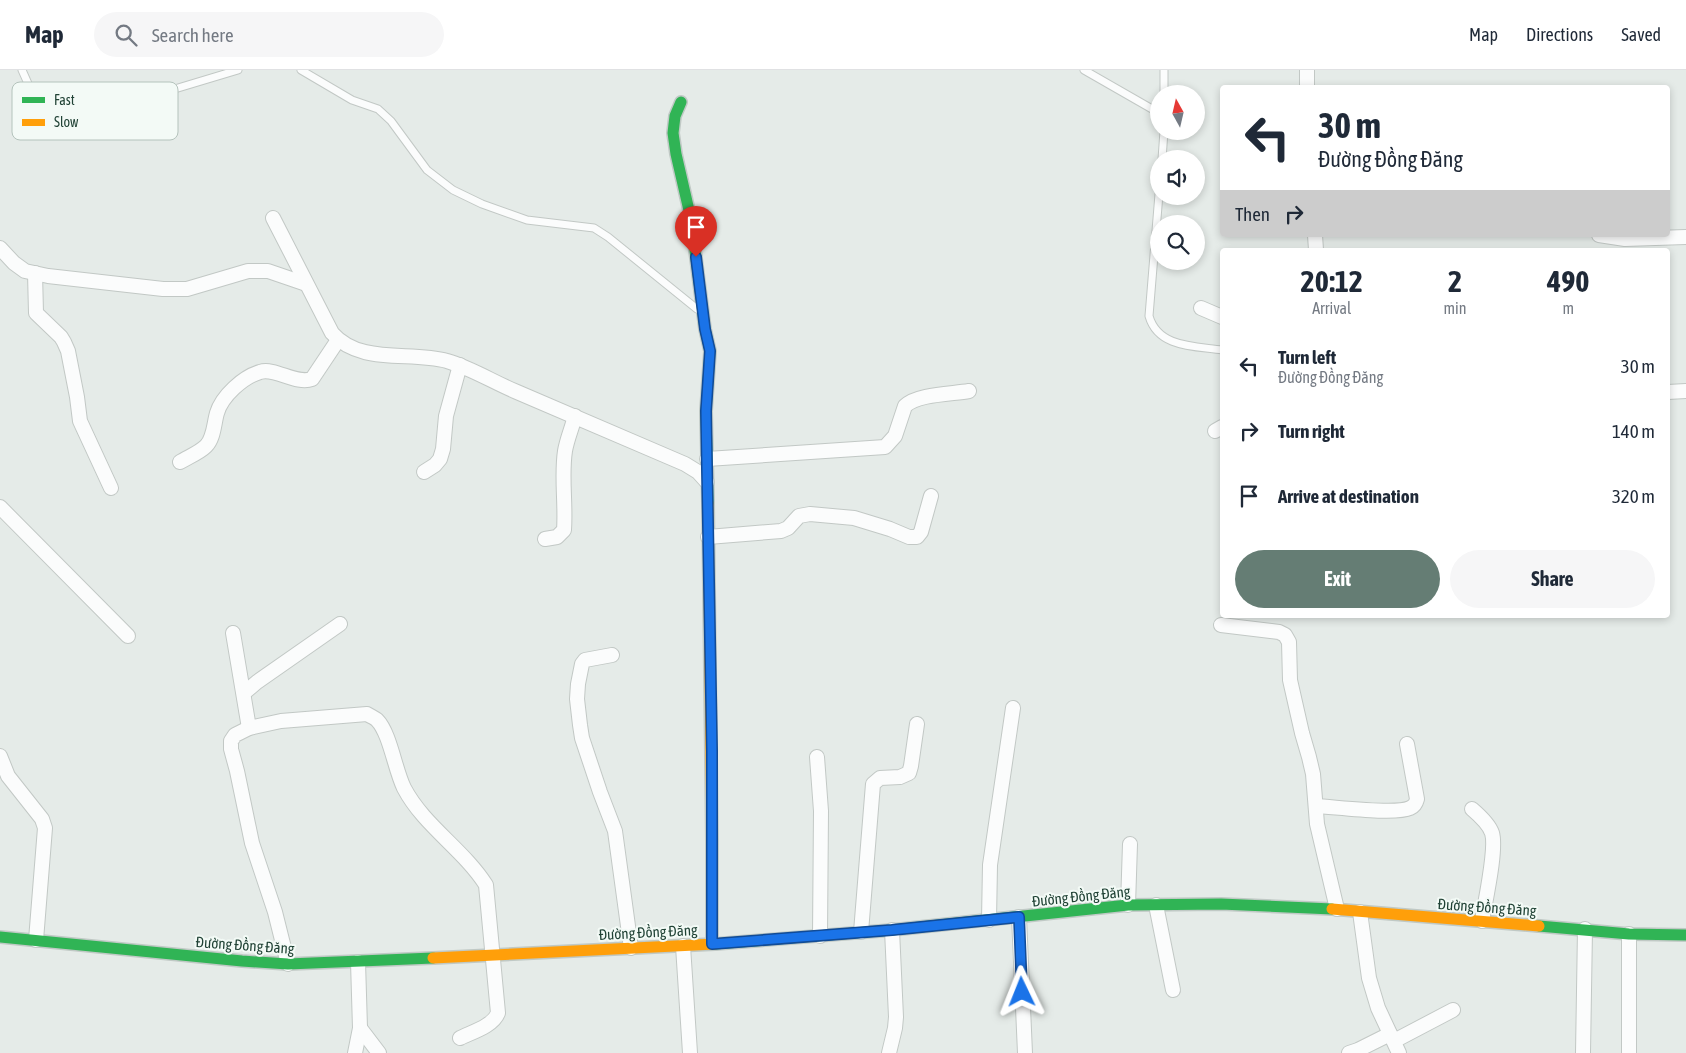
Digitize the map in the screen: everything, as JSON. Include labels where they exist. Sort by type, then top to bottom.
[{"type":"main road","points":[[681,102],[675,116],[673,134],[691,219],[703,314],[710,351],[706,411],[712,751],[712,944]]},
{"type":"main road","name":"Đường Đồng Đăng","points":[[0,937],[288,964],[683,946],[892,930],[1128,905],[1221,904],[1337,909],[1629,934],[1686,935]]},
{"type":"street","points":[[1307,70],[1307,85]]},
{"type":"street","points":[[273,218],[332,333],[338,340],[357,350],[370,354],[432,358],[460,365],[685,464],[698,472],[707,482]]},
{"type":"street","points":[[1612,237],[1625,239],[1686,237]]},
{"type":"street","points":[[0,248],[14,263],[25,271],[48,276],[162,289],[187,289],[248,271],[268,272],[306,284]]},
{"type":"street","points":[[35,273],[35,304],[38,316],[61,337],[68,351],[80,421],[111,488]]},
{"type":"street","points":[[1200,308],[1220,316]]},
{"type":"street","points":[[180,462],[196,454],[206,446],[211,439],[220,404],[241,383],[259,372],[265,371],[302,380],[312,379],[338,340]]},
{"type":"street","points":[[424,472],[435,466],[444,449],[446,416],[460,365]]},
{"type":"street","points":[[707,459],[884,447],[895,436],[907,403],[919,398],[969,391]]},
{"type":"street","points":[[1670,392],[1686,391]]},
{"type":"street","points":[[545,539],[557,537],[564,530],[565,488],[563,469],[565,450],[575,416]]},
{"type":"street","points":[[708,537],[781,531],[788,528],[799,516],[810,514],[854,518],[890,528],[909,537],[917,537],[922,532],[930,496]]},
{"type":"street","points":[[0,507],[128,636]]},
{"type":"street","points":[[244,693],[340,624]]},
{"type":"street","points":[[1221,625],[1279,632],[1285,635],[1289,642],[1290,680],[1309,757],[1317,824],[1337,909]]},
{"type":"street","points":[[233,633],[249,728]]},
{"type":"street","points":[[612,655],[585,660],[582,664],[576,699],[582,738],[615,831],[631,948]]},
{"type":"street","points":[[989,920],[990,866],[1013,708]]},
{"type":"street","points":[[288,964],[275,912],[252,843],[231,749],[231,741],[236,735],[249,728],[281,721],[367,714],[377,719],[383,730],[403,786],[413,804],[438,833],[479,874],[486,885],[498,1013],[496,1018],[488,1024],[460,1038]]},
{"type":"street","points":[[862,932],[873,784],[880,778],[900,777],[908,773],[911,766],[917,724]]},
{"type":"street","points":[[1316,806],[1394,811],[1411,808],[1417,799],[1407,744]]},
{"type":"street","points":[[0,756],[8,776],[42,819],[45,828],[36,940]]},
{"type":"street","points":[[817,757],[821,811],[820,936]]},
{"type":"street","points":[[1472,809],[1489,827],[1493,837],[1493,851],[1482,921]]},
{"type":"street","points":[[1128,905],[1130,844]]},
{"type":"street","points":[[1156,905],[1173,990]]},
{"type":"street","points":[[1360,912],[1369,978],[1378,1008],[1394,1043]]},
{"type":"street","points":[[1019,917],[1025,1053]]},
{"type":"street","points":[[1583,1053],[1585,929]]},
{"type":"street","points":[[889,1053],[896,1017],[892,930]]},
{"type":"street","points":[[1629,934],[1629,1053]]},
{"type":"street","points":[[683,946],[690,1053]]},
{"type":"street","points":[[356,1053],[360,1028],[358,962]]},
{"type":"street","points":[[1349,1053],[1394,1043],[1453,1010]]},
{"type":"street","points":[[360,1028],[379,1053]]},
{"type":"lane","points":[[22,70],[27,82]]},
{"type":"lane","points":[[178,89],[238,70]]},
{"type":"lane","points":[[301,70],[352,100],[378,109],[391,121],[427,170],[453,190],[482,204],[527,220],[594,228],[608,237],[703,314]]},
{"type":"lane","points":[[1084,70],[1150,108]]},
{"type":"lane","points":[[1164,70],[1164,85]]},
{"type":"lane","points":[[1158,205],[1149,316],[1152,327],[1175,343],[1220,350]]},
{"type":"traffic: fast","points":[[681,102],[675,116],[673,133],[691,219],[705,329],[710,351],[706,411],[708,503]]},
{"type":"traffic: fast","points":[[712,842],[712,943]]},
{"type":"traffic: fast","points":[[715,944],[892,930],[1128,905],[1221,904],[1332,909]]},
{"type":"traffic: fast","points":[[1539,926],[1629,934],[1686,935]]},
{"type":"traffic: fast","points":[[0,937],[288,964],[433,958]]},
{"type":"traffic: slow","points":[[708,503],[712,842]]},
{"type":"traffic: slow","points":[[1332,909],[1539,926]]},
{"type":"traffic: slow","points":[[433,958],[715,944]]},
{"type":"route","points":[[696,257],[705,329],[710,351],[706,411],[712,751],[712,944],[892,930],[1019,917],[1022,992]]}]
